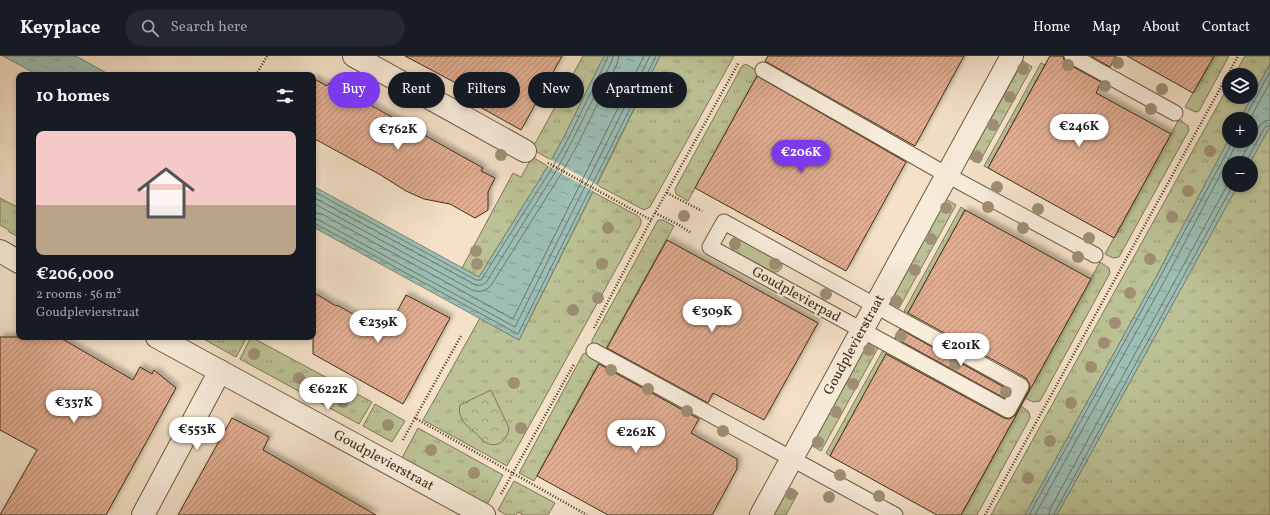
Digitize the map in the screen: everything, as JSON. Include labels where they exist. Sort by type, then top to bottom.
[{"type":"street","points":[[354,56],[535,156]]},
{"type":"street","name":"Goudplevierstraat","points":[[761,515],[1012,56]]},
{"type":"street","points":[[0,251],[16,260]]},
{"type":"street","name":"Goudplevierstraat","points":[[163,340],[389,464],[485,511]]},
{"type":"street","points":[[143,515],[220,371]]},
{"type":"lane","points":[[1072,56],[1175,114]]},
{"type":"lane","points":[[763,70],[947,175],[1095,255]]},
{"type":"lane","points":[[710,247],[724,222]]},
{"type":"lane","name":"Goudplevierpad","points":[[710,247],[1008,410],[1020,386],[724,222]]},
{"type":"lane","points":[[594,351],[895,515]]},
{"type":"path","points":[[258,72],[267,56]]},
{"type":"path","points":[[985,515],[1238,56]]},
{"type":"path","points":[[592,331],[651,220],[741,58]]},
{"type":"path","points":[[535,156],[651,220]]},
{"type":"path","points":[[667,193],[724,222]]},
{"type":"path","points":[[655,213],[679,225],[710,247]]},
{"type":"path","points":[[389,464],[461,336]]},
{"type":"path","points":[[485,511],[512,473],[577,359]]},
{"type":"path","points":[[416,418],[587,515]]},
{"type":"green space","points":[[583,56],[604,56],[596,72],[592,72],[592,80],[584,96],[584,72],[574,72]]},
{"type":"green space","points":[[660,56],[734,56],[650,207],[644,210],[597,185],[635,108],[687,108],[687,72],[652,72]]},
{"type":"green space","points":[[1214,56],[1229,56],[1199,111],[1195,112],[1185,107]]},
{"type":"green space","points":[[1245,56],[1270,56],[1270,64],[1258,86],[1258,68],[1238,68]]},
{"type":"green space","points":[[1023,61],[1032,67],[979,163],[969,158]]},
{"type":"green space","points":[[1041,63],[1045,65],[988,168],[984,166]]},
{"type":"green space","points":[[746,64],[759,72],[688,201],[676,194],[675,189],[742,66]]},
{"type":"green space","points":[[1222,98],[1222,104],[1248,104],[1244,112],[1222,112],[1222,148],[1224,148],[1157,275],[1025,515],[991,515]]},
{"type":"green space","points":[[554,108],[578,108],[551,160],[532,149]]},
{"type":"green space","points":[[1179,119],[1188,126],[1189,130],[1119,257],[1113,258],[1105,254]]},
{"type":"green space","points":[[1270,126],[1270,515],[1057,515],[1234,192],[1258,192],[1258,156],[1254,156]]},
{"type":"green space","points":[[532,157],[548,166],[479,277],[462,268],[513,173],[521,177]]},
{"type":"green space","points":[[593,192],[638,216],[641,219],[641,224],[507,466],[423,420],[480,318],[519,340]]},
{"type":"green space","points":[[0,198],[16,206],[16,236],[0,225]]},
{"type":"green space","points":[[946,199],[956,205],[899,308],[889,303]]},
{"type":"green space","points":[[961,207],[965,210],[908,313],[904,311]]},
{"type":"green space","points":[[658,220],[663,220],[674,226],[604,352],[592,345],[592,340]]},
{"type":"green space","points":[[736,237],[781,261],[781,269],[778,272],[773,272],[732,250],[730,244],[732,239]]},
{"type":"green space","points":[[1100,262],[1109,268],[1110,273],[1040,401],[1033,402],[1025,398]]},
{"type":"green space","points":[[205,340],[245,340],[236,357]]},
{"type":"green space","points":[[250,340],[257,340],[372,402],[359,424],[240,359]]},
{"type":"green space","points":[[868,342],[878,348],[821,451],[811,445]]},
{"type":"green space","points":[[883,350],[887,353],[830,456],[826,453]]},
{"type":"green space","points":[[588,352],[601,359],[534,481],[519,473],[583,354]]},
{"type":"green space","points":[[491,390],[509,428],[507,436],[501,442],[494,445],[481,439],[467,426],[462,420],[459,411],[460,405]]},
{"type":"green space","points":[[375,404],[405,421],[392,442],[363,426]]},
{"type":"green space","points":[[1021,406],[1029,412],[1030,418],[977,515],[961,515]]},
{"type":"green space","points":[[418,428],[503,475],[487,505],[402,458]]},
{"type":"green space","points":[[514,481],[555,503],[548,515],[523,515],[518,512],[516,515],[506,515],[498,510]]},
{"type":"green space","points":[[788,487],[798,493],[786,515],[772,515]]},
{"type":"water","points":[[3,56],[76,56],[105,72],[32,72]]},
{"type":"water","points":[[604,56],[660,56],[652,72],[596,72]]},
{"type":"water","points":[[1270,64],[1270,126],[1254,156],[1222,156],[1222,192],[1234,192],[1057,515],[1025,515],[1157,275],[1224,148],[1258,148],[1258,112],[1244,112],[1248,104],[1258,104],[1258,86]]},
{"type":"water","points":[[592,80],[592,108],[634,108],[519,340],[316,229],[316,188],[479,277],[548,166],[578,108],[584,108],[584,96]]},
{"type":"pier","points":[[550,159],[599,186],[595,192],[546,165]]},
{"type":"building","points":[[405,56],[562,56],[553,72],[528,72],[528,108],[533,108],[521,130],[482,108],[520,108],[520,72],[453,72],[453,82],[445,77],[445,72],[435,72]]},
{"type":"building","points":[[768,56],[964,56],[915,146],[765,61]]},
{"type":"building","points":[[1050,56],[1063,56],[1064,60],[1068,64],[1101,82],[1096,93],[1171,134],[1114,238],[988,168]]},
{"type":"building","points":[[1091,56],[1116,56],[1110,67]]},
{"type":"building","points":[[1127,56],[1214,56],[1193,93]]},
{"type":"building","points":[[757,76],[906,162],[846,271],[695,188]]},
{"type":"building","points":[[316,80],[327,86],[328,84],[328,108],[376,108],[483,168],[481,171],[495,178],[488,192],[488,210],[475,218],[450,204],[424,199],[406,191],[379,174],[316,140]]},
{"type":"building","points":[[965,210],[1091,279],[961,515],[937,515],[830,456],[886,354],[1004,418],[1009,419],[1016,414],[1029,390],[1030,385],[1026,378],[908,313]]},
{"type":"building","points":[[667,240],[818,323],[764,420],[713,393],[708,403],[607,348]]},
{"type":"building","points":[[316,294],[379,329],[382,323],[389,327],[406,295],[450,318],[403,404],[313,354],[313,340],[316,340]]},
{"type":"building","points":[[900,329],[1009,390],[1004,398],[895,338]]},
{"type":"building","points":[[0,337],[16,337],[16,340],[64,340],[133,380],[140,367],[152,374],[154,370],[176,388],[106,515],[0,515],[37,450],[0,430]]},
{"type":"building","points":[[599,364],[699,419],[691,433],[737,459],[737,469],[712,515],[608,515],[537,476]]},
{"type":"building","points":[[232,418],[269,437],[263,450],[376,515],[178,515]]}]
